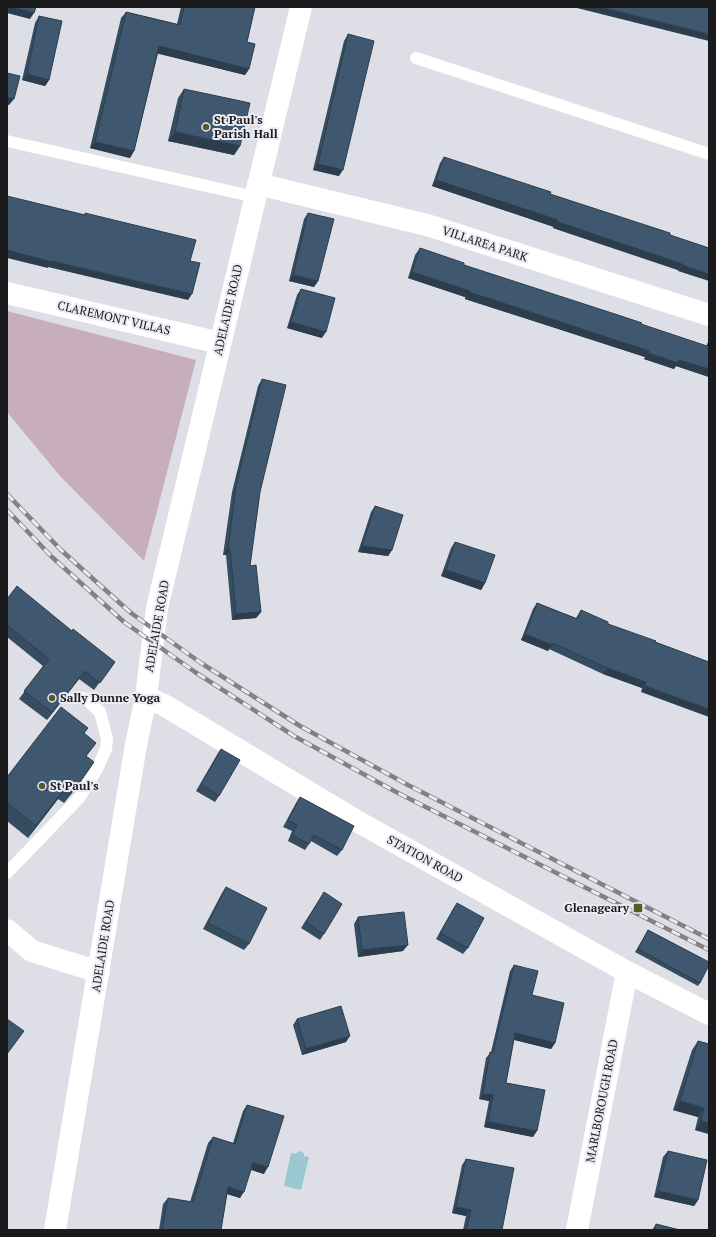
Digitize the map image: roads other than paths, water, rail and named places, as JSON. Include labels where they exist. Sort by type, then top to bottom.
[{"type":"street","name":"ADELAIDE ROAD","points":[[55,1230],[136,745],[146,697],[157,608],[301,7]]},
{"type":"street","name":"VILLAREA PARK","points":[[257,190],[427,225],[709,315]]},
{"type":"street","name":"CLAREMONT VILLAS","points":[[7,293],[220,343]]},
{"type":"street","name":"STATION ROAD","points":[[146,697],[164,705],[355,820],[627,972],[709,1014]]},
{"type":"street","points":[[7,930],[32,951],[99,972]]},
{"type":"street","name":"MARLBOROUGH ROAD","points":[[577,1230],[627,972]]},
{"type":"lane","points":[[416,58],[709,154]]},
{"type":"lane","points":[[7,141],[257,190]]},
{"type":"lane","points":[[7,873],[80,797],[97,769],[106,749],[107,740],[100,712],[86,699],[77,697]]},
{"type":"water","points":[[299,1151],[304,1153],[304,1156],[309,1157],[301,1190],[284,1186],[291,1153],[296,1154]]},
{"type":"railway","points":[[7,494],[61,550],[131,613],[201,663],[300,726],[408,785],[709,939]]},
{"type":"railway","points":[[7,510],[52,557],[124,622],[195,672],[294,736],[398,793],[709,950]]},
{"type":"place","name":"St Paul's Parish Hall","points":[[206,127]]},
{"type":"place","name":"Sally Dunne Yoga","points":[[52,698]]},
{"type":"place","name":"St Paul's","points":[[42,786]]},
{"type":"place","name":"Glenageary","points":[[638,908]]}]
